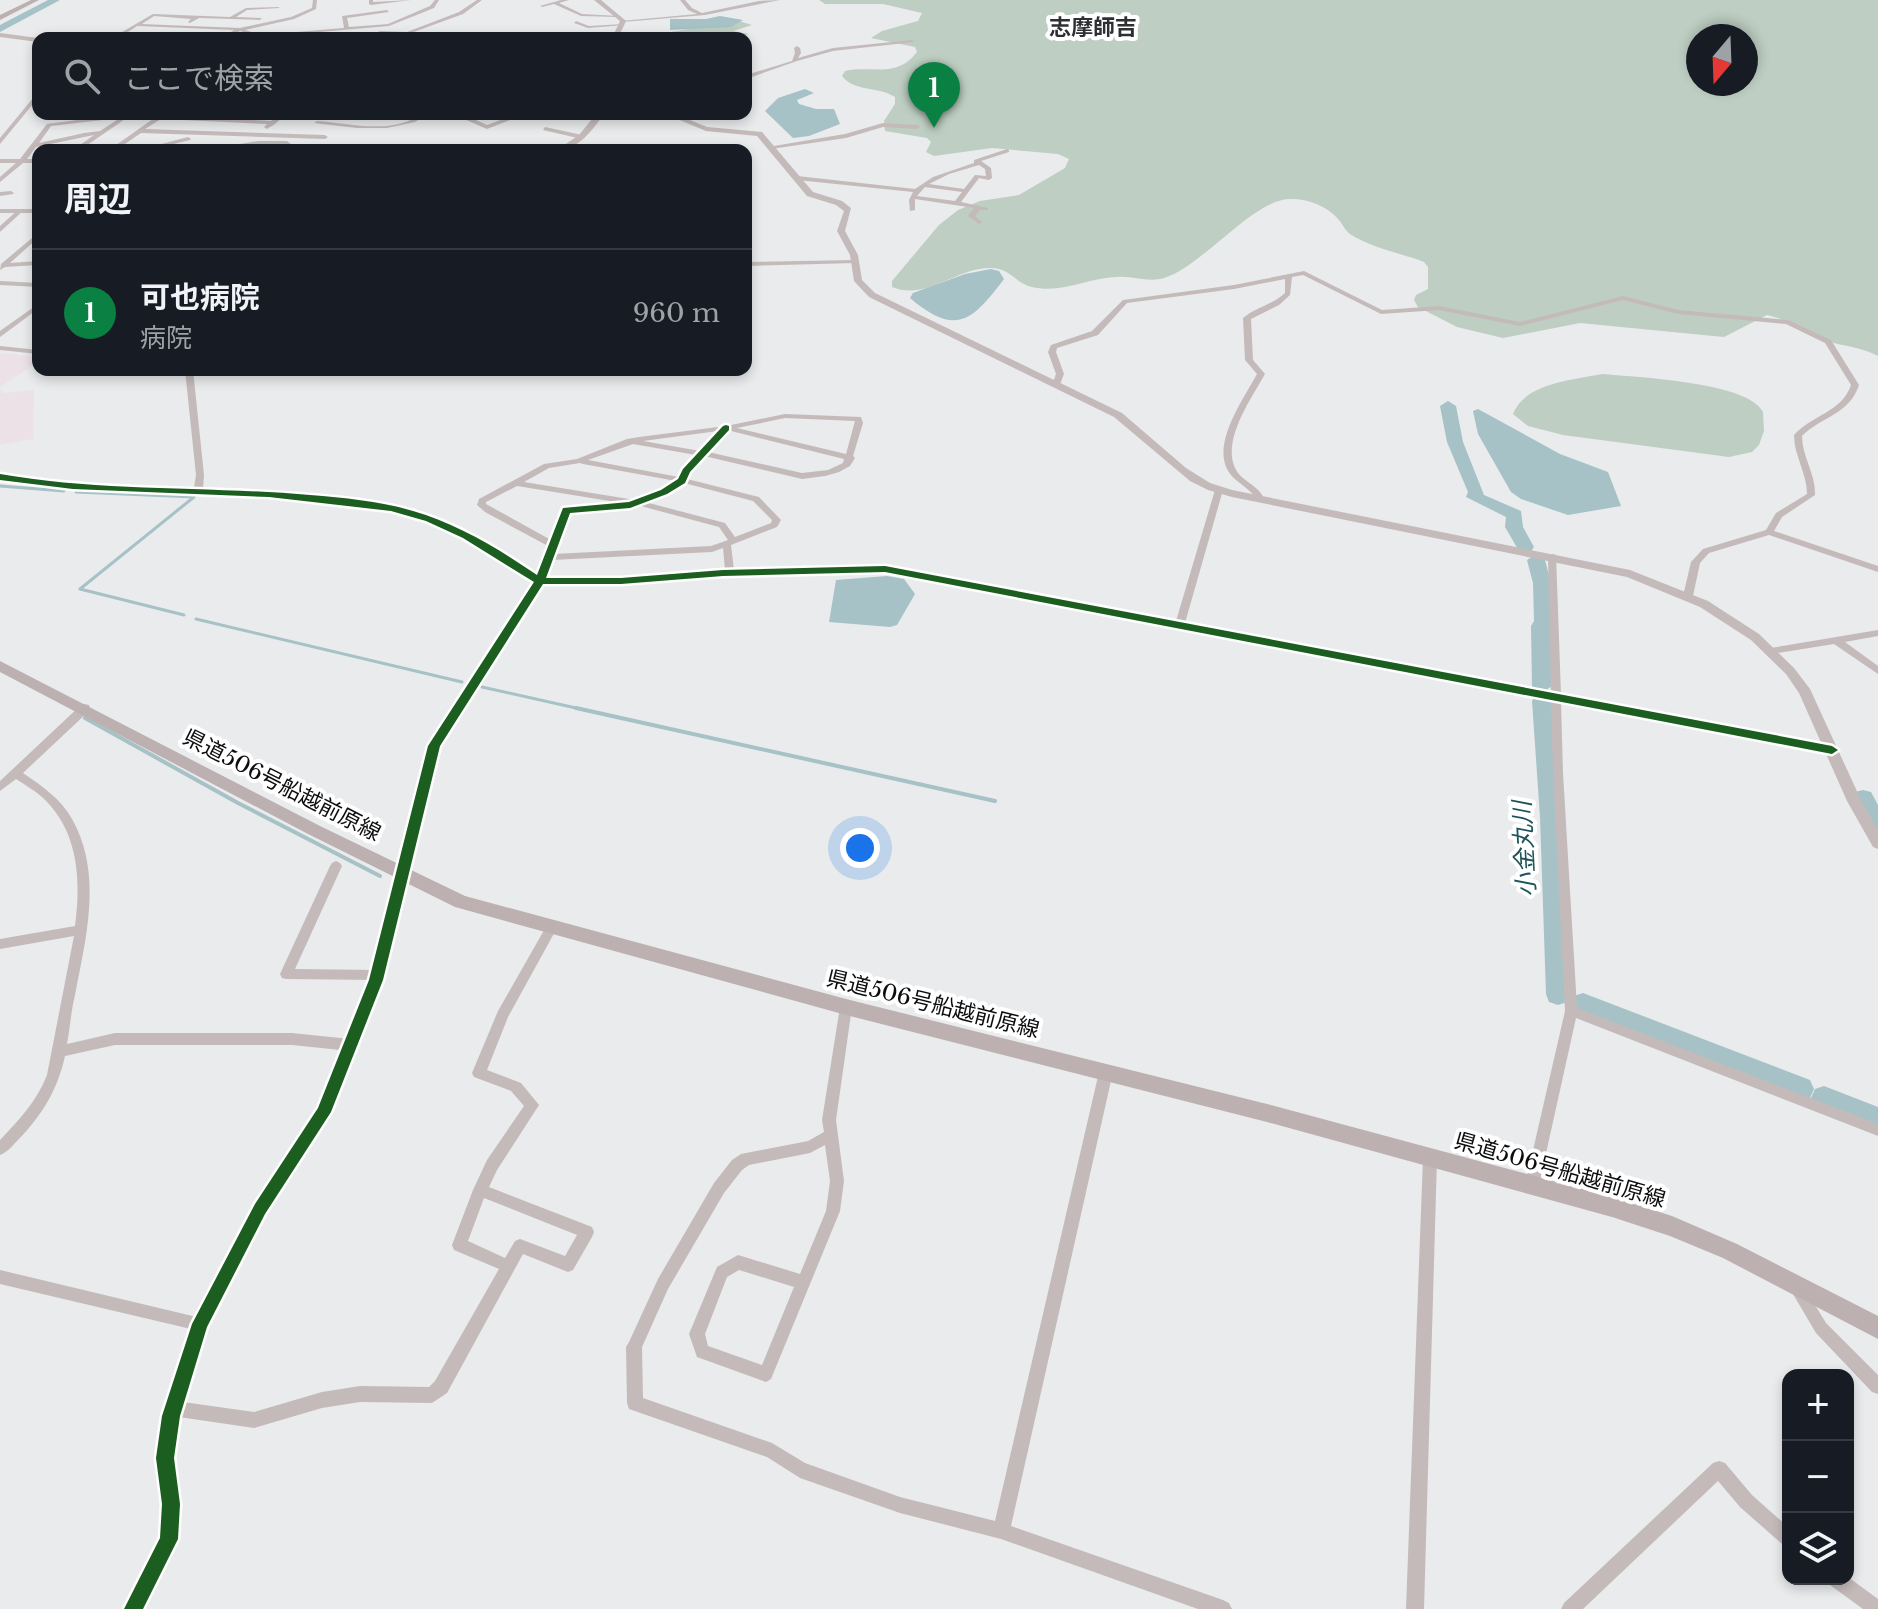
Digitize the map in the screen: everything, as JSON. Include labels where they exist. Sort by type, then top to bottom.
[{"type":"main road","points":[[0,18],[36,0]]},
{"type":"main road","name":"県道506号船越前原線","points":[[0,666],[219,781],[461,902],[846,1007],[1532,1185],[1672,1226],[1730,1251],[1878,1328]]},
{"type":"street","points":[[136,25],[237,29],[303,16],[314,9],[315,0]]},
{"type":"street","points":[[371,0],[371,4],[406,0]]},
{"type":"street","points":[[310,32],[389,25],[433,6],[437,0]]},
{"type":"street","points":[[411,32],[461,13],[480,0]]},
{"type":"street","points":[[542,6],[567,0]]},
{"type":"street","points":[[598,0],[622,22]]},
{"type":"street","points":[[682,0],[702,15]]},
{"type":"street","points":[[576,22],[588,27],[702,15],[748,2],[778,0]]},
{"type":"street","points":[[268,20],[283,2]]},
{"type":"street","points":[[555,3],[581,15],[643,25]]},
{"type":"street","points":[[231,18],[246,9],[278,8]]},
{"type":"street","points":[[347,29],[344,17],[387,11]]},
{"type":"street","points":[[124,32],[153,15],[276,21]]},
{"type":"street","points":[[182,27],[196,18]]},
{"type":"street","points":[[618,32],[622,22]]},
{"type":"street","points":[[389,25],[402,32]]},
{"type":"street","points":[[237,29],[247,32]]},
{"type":"street","points":[[233,32],[237,29]]},
{"type":"street","points":[[3,35],[32,39]]},
{"type":"street","points":[[752,75],[833,50],[912,41]]},
{"type":"street","points":[[796,60],[797,48]]},
{"type":"street","points":[[0,142],[32,102]]},
{"type":"street","points":[[35,144],[49,125],[92,120]]},
{"type":"street","points":[[85,144],[121,120]]},
{"type":"street","points":[[121,144],[155,120]]},
{"type":"street","points":[[225,120],[273,123]]},
{"type":"street","points":[[258,143],[259,134],[276,120]]},
{"type":"street","points":[[302,135],[321,120]]},
{"type":"street","points":[[317,123],[400,127],[416,120]]},
{"type":"street","points":[[472,120],[487,127],[507,120]]},
{"type":"street","points":[[571,144],[582,137],[595,120]]},
{"type":"street","points":[[684,120],[706,129],[754,132],[771,147],[810,194],[839,203],[848,210],[841,231],[854,255],[858,281],[872,295],[1118,415],[1174,464],[1219,490],[1630,574],[1688,596],[1732,621],[1771,651],[1805,692],[1878,843]]},
{"type":"street","points":[[771,147],[817,142],[883,125],[917,127]]},
{"type":"street","points":[[545,129],[582,137]]},
{"type":"street","points":[[139,131],[325,137]]},
{"type":"street","points":[[54,144],[66,136],[102,133]]},
{"type":"street","points":[[169,144],[196,134]]},
{"type":"street","points":[[184,144],[186,140]]},
{"type":"street","points":[[251,144],[288,144]]},
{"type":"street","points":[[0,180],[32,148]]},
{"type":"street","points":[[941,213],[966,191],[977,176],[989,178],[988,168],[976,161],[1007,151]]},
{"type":"street","points":[[0,161],[32,161]]},
{"type":"street","points":[[917,191],[979,163]]},
{"type":"street","points":[[797,178],[917,191],[966,191]]},
{"type":"street","points":[[917,191],[953,203],[982,208],[971,216],[979,222]]},
{"type":"street","points":[[912,210],[917,191]]},
{"type":"street","points":[[0,194],[11,193]]},
{"type":"street","points":[[0,230],[21,210]]},
{"type":"street","points":[[0,211],[32,211]]},
{"type":"street","points":[[2,267],[32,240]]},
{"type":"street","points":[[752,264],[854,262]]},
{"type":"street","points":[[2,267],[32,264]]},
{"type":"street","points":[[1056,385],[1060,374],[1052,352],[1054,347],[1095,333],[1125,301],[1234,287],[1304,273],[1375,310],[1390,313],[1439,308],[1520,324],[1623,298],[1678,312],[1768,318],[1807,330],[1833,348],[1855,385],[1853,393],[1840,408],[1804,427],[1798,435],[1802,457],[1813,484],[1811,495],[1779,515],[1769,532]]},
{"type":"street","points":[[1260,499],[1258,493],[1236,481],[1227,454],[1232,428],[1261,374],[1249,360],[1247,318],[1253,313],[1275,308],[1288,294],[1289,276]]},
{"type":"street","points":[[0,283],[32,285]]},
{"type":"street","points":[[0,335],[32,311]]},
{"type":"street","points":[[0,348],[32,351]]},
{"type":"street","points":[[190,376],[200,475],[198,491]]},
{"type":"street","points":[[552,544],[481,505],[547,466],[579,461],[630,441],[668,433],[726,428],[785,416],[858,419],[851,458],[832,472],[802,476],[703,453],[630,441]]},
{"type":"street","points":[[133,1609],[169,1539],[171,1504],[165,1458],[174,1408],[200,1324],[260,1209],[324,1112],[377,975],[434,746],[540,581],[566,510],[615,508],[638,503],[682,481],[726,428]]},
{"type":"street","points":[[726,428],[851,458]]},
{"type":"street","points":[[548,557],[627,555],[730,543],[774,525],[777,520],[756,499],[579,461]]},
{"type":"street","points":[[0,477],[69,487],[301,497],[410,512],[472,540],[540,581],[621,581],[730,572],[885,569],[1832,750]]},
{"type":"street","points":[[516,483],[638,503],[722,525],[730,543],[730,572]]},
{"type":"street","points":[[1180,625],[1219,490]]},
{"type":"street","points":[[1688,596],[1696,562],[1706,551],[1769,532],[1878,569]]},
{"type":"street","points":[[1532,1185],[1571,1011],[1558,773],[1553,557]]},
{"type":"street","points":[[1771,651],[1878,633]]},
{"type":"street","points":[[1837,641],[1878,671]]},
{"type":"street","points":[[0,787],[85,708]]},
{"type":"street","points":[[0,1149],[23,1126],[45,1095],[58,1052],[82,930],[87,886],[79,848],[66,817],[16,773]]},
{"type":"street","points":[[336,866],[286,974],[377,975]]},
{"type":"street","points":[[508,1266],[459,1245],[492,1165],[532,1105],[516,1087],[479,1073],[502,1015],[551,928]]},
{"type":"street","points":[[0,944],[82,930]]},
{"type":"street","points":[[804,1283],[738,1262],[722,1272],[697,1334],[702,1352],[766,1374],[804,1283],[833,1211],[837,1181],[829,1120],[846,1007]]},
{"type":"street","points":[[1571,1011],[1878,1130]]},
{"type":"street","points":[[58,1052],[115,1039],[292,1039],[350,1045]]},
{"type":"street","points":[[1001,1531],[1106,1072]]},
{"type":"street","points":[[831,1135],[810,1147],[746,1159],[737,1165],[719,1188],[663,1284],[634,1347],[635,1403],[739,1438],[772,1451],[800,1470],[857,1490],[900,1505],[1001,1531],[1223,1609]]},
{"type":"street","points":[[1415,1609],[1430,1158]]},
{"type":"street","points":[[174,1408],[254,1420],[322,1400],[360,1394],[432,1395],[441,1387],[520,1246],[568,1265],[587,1232],[480,1190]]},
{"type":"street","points":[[0,1277],[200,1324]]},
{"type":"street","points":[[1796,1285],[1821,1328],[1878,1386]]},
{"type":"street","points":[[1570,1609],[1719,1469],[1746,1501],[1782,1533]]},
{"type":"street","points":[[1844,1585],[1877,1609]]},
{"type":"shaded area","points":[[0,353],[32,356],[32,366],[0,387]]},
{"type":"shaded area","points":[[0,389],[4,393],[34,390],[33,439],[0,445]]},
{"type":"green space","points":[[819,0],[1878,0],[1878,356],[1825,340],[1767,315],[1724,337],[1580,323],[1503,338],[1457,327],[1418,307],[1414,300],[1416,295],[1428,289],[1428,267],[1424,262],[1358,239],[1329,211],[1298,199],[1277,202],[1261,209],[1195,260],[1164,278],[1116,277],[1043,289],[1026,285],[1003,270],[990,268],[977,269],[917,290],[892,287],[892,281],[939,225],[958,210],[980,201],[1019,195],[1065,168],[1069,159],[1058,154],[992,148],[934,156],[926,152],[931,142],[927,138],[885,131],[884,121],[895,104],[895,97],[860,87],[842,76],[845,71],[901,66],[917,52],[915,47],[871,38],[882,31],[918,21],[922,13],[883,4],[825,4]]},
{"type":"green space","points":[[739,21],[752,25],[733,31],[738,32],[670,32]]},
{"type":"green space","points":[[1602,374],[1664,379],[1737,394],[1753,402],[1763,412],[1764,431],[1759,445],[1752,452],[1729,457],[1563,435],[1528,426],[1513,414],[1519,404],[1539,389]]},
{"type":"water","points":[[720,16],[743,20],[731,27],[670,30],[670,19]]},
{"type":"water","points":[[805,89],[814,93],[797,100],[799,104],[816,109],[834,109],[840,124],[809,136],[793,138],[765,111],[778,98]]},
{"type":"water","points":[[991,269],[999,271],[1004,279],[982,305],[962,319],[940,317],[910,298],[913,293],[965,274]]},
{"type":"water","points":[[1478,409],[1560,454],[1608,472],[1621,506],[1568,515],[1521,499],[1511,492],[1478,434],[1473,411]]},
{"type":"water","points":[[887,576],[904,579],[915,594],[897,625],[829,622],[836,580]]},
{"type":"waterway","points":[[0,29],[55,0]]},
{"type":"waterway","name":"小金丸川","points":[[1448,406],[1455,442],[1477,492],[1475,497],[1515,515],[1514,527],[1525,547]]},
{"type":"waterway","points":[[0,486],[64,491]]},
{"type":"waterway","points":[[76,492],[194,497],[80,589],[184,615]]},
{"type":"waterway","name":"小金丸川","points":[[1536,560],[1542,583],[1544,622],[1541,626],[1542,686]]},
{"type":"waterway","points":[[196,619],[462,682]]},
{"type":"waterway","points":[[482,687],[583,710]]},
{"type":"waterway","name":"小金丸川","points":[[1542,701],[1551,817],[1558,994]]},
{"type":"waterway","points":[[576,708],[583,710]]},
{"type":"waterway","points":[[583,710],[995,801]]},
{"type":"waterway","points":[[85,718],[238,803],[380,876]]},
{"type":"waterway","points":[[1863,798],[1878,824]]},
{"type":"waterway","name":"小金丸川","points":[[1583,1004],[1801,1089]]},
{"type":"waterway","name":"小金丸川","points":[[1824,1098],[1878,1119]]},
{"type":"cycle path","points":[[133,1609],[169,1539],[171,1504],[165,1458],[171,1416],[200,1324],[260,1209],[324,1112],[376,980],[434,746],[540,581],[566,510],[630,505],[664,492],[682,481],[686,471],[726,428]]},
{"type":"cycle path","points":[[0,477],[73,487],[269,495],[391,508],[448,527],[485,546],[536,579],[548,582],[885,569],[1832,750]]},
{"type":"place","name":"可也病院","points":[[934,128]]},
{"type":"district","name":"志摩師吉","points":[[1093,27]]}]
